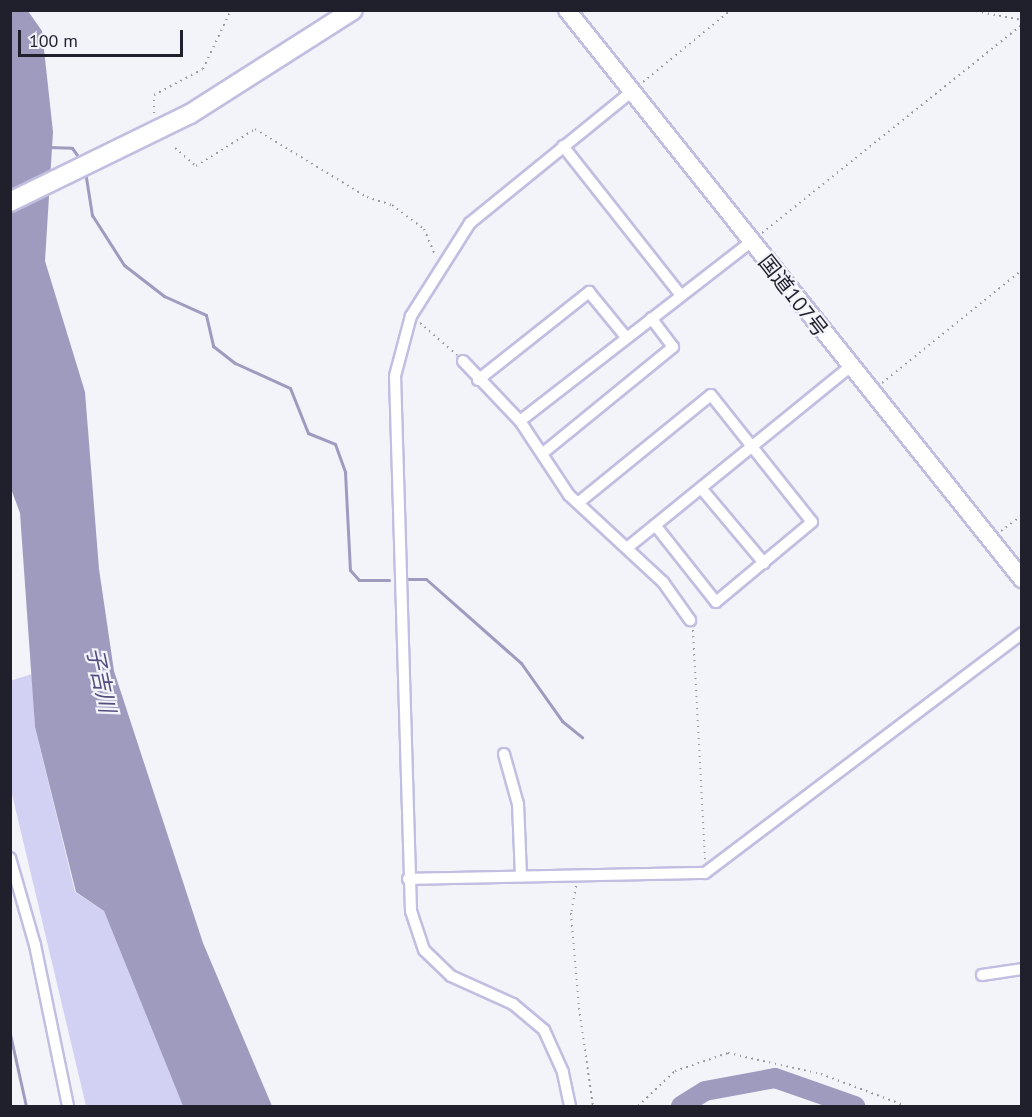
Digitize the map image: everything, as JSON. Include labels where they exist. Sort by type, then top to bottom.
[{"type":"highway","points":[[302,38],[338,10]]},
{"type":"highway","points":[[108,155],[302,38],[343,10]]},
{"type":"highway","points":[[10,202],[218,98],[353,10]]},
{"type":"highway","name":"国道107号","points":[[567,10],[850,368],[1022,579]]},
{"type":"street","points":[[570,1107],[563,1072],[544,1030],[513,1004],[450,976],[424,950],[411,911],[408,879],[394,429],[395,376],[411,316],[439,265],[470,224],[631,92]]},
{"type":"street","points":[[563,146],[680,294]]},
{"type":"street","points":[[520,421],[680,294],[751,242]]},
{"type":"street","points":[[478,380],[589,292],[626,338]]},
{"type":"street","points":[[543,453],[672,347],[651,318]]},
{"type":"street","points":[[463,361],[478,380],[520,421],[578,503],[663,582],[690,620]]},
{"type":"street","points":[[627,548],[850,368]]},
{"type":"street","points":[[578,503],[711,395],[812,522],[716,602],[655,525]]},
{"type":"street","points":[[701,488],[764,563]]},
{"type":"street","points":[[408,879],[521,876],[577,878],[705,873],[1022,633]]},
{"type":"street","points":[[504,754],[518,804],[521,876]]},
{"type":"street","points":[[10,858],[35,945],[68,1107]]},
{"type":"street","points":[[982,975],[1022,969]]},
{"type":"path","points":[[154,113],[154,95],[203,69],[231,10]]},
{"type":"path","points":[[631,92],[732,10]]},
{"type":"path","points":[[970,10],[1022,20]]},
{"type":"path","points":[[751,242],[1022,25]]},
{"type":"path","points":[[175,148],[196,166],[255,129],[400,211],[424,229],[439,265]]},
{"type":"path","points":[[870,393],[1022,270]]},
{"type":"path","points":[[411,316],[463,361]]},
{"type":"path","points":[[990,540],[1022,515]]},
{"type":"path","points":[[690,620],[705,873]]},
{"type":"path","points":[[577,878],[571,914],[593,1107]]},
{"type":"path","points":[[638,1107],[675,1071],[729,1053],[821,1074],[906,1107]]},
{"type":"shaded area","points":[[32,674],[35,727],[75,892],[104,911],[183,1106],[86,1106],[11,790],[10,681]]},
{"type":"water","name":"子吉川","points":[[10,11],[28,11],[42,31],[53,132],[45,261],[85,392],[99,569],[114,671],[203,943],[272,1106],[183,1106],[104,911],[76,892],[35,727],[20,513],[10,486]]},
{"type":"waterway","points":[[48,147],[72,148],[80,159]]},
{"type":"waterway","points":[[85,171],[92,215],[124,265],[164,296],[206,315],[213,346],[235,363],[290,388],[308,433],[335,444],[345,472],[350,570],[359,580],[389,580]]},
{"type":"waterway","points":[[408,579],[426,579],[521,663],[562,721],[582,737]]},
{"type":"waterway","points":[[10,1034],[26,1106]]},
{"type":"waterway","points":[[681,1106],[705,1091],[775,1078],[855,1106]]}]
